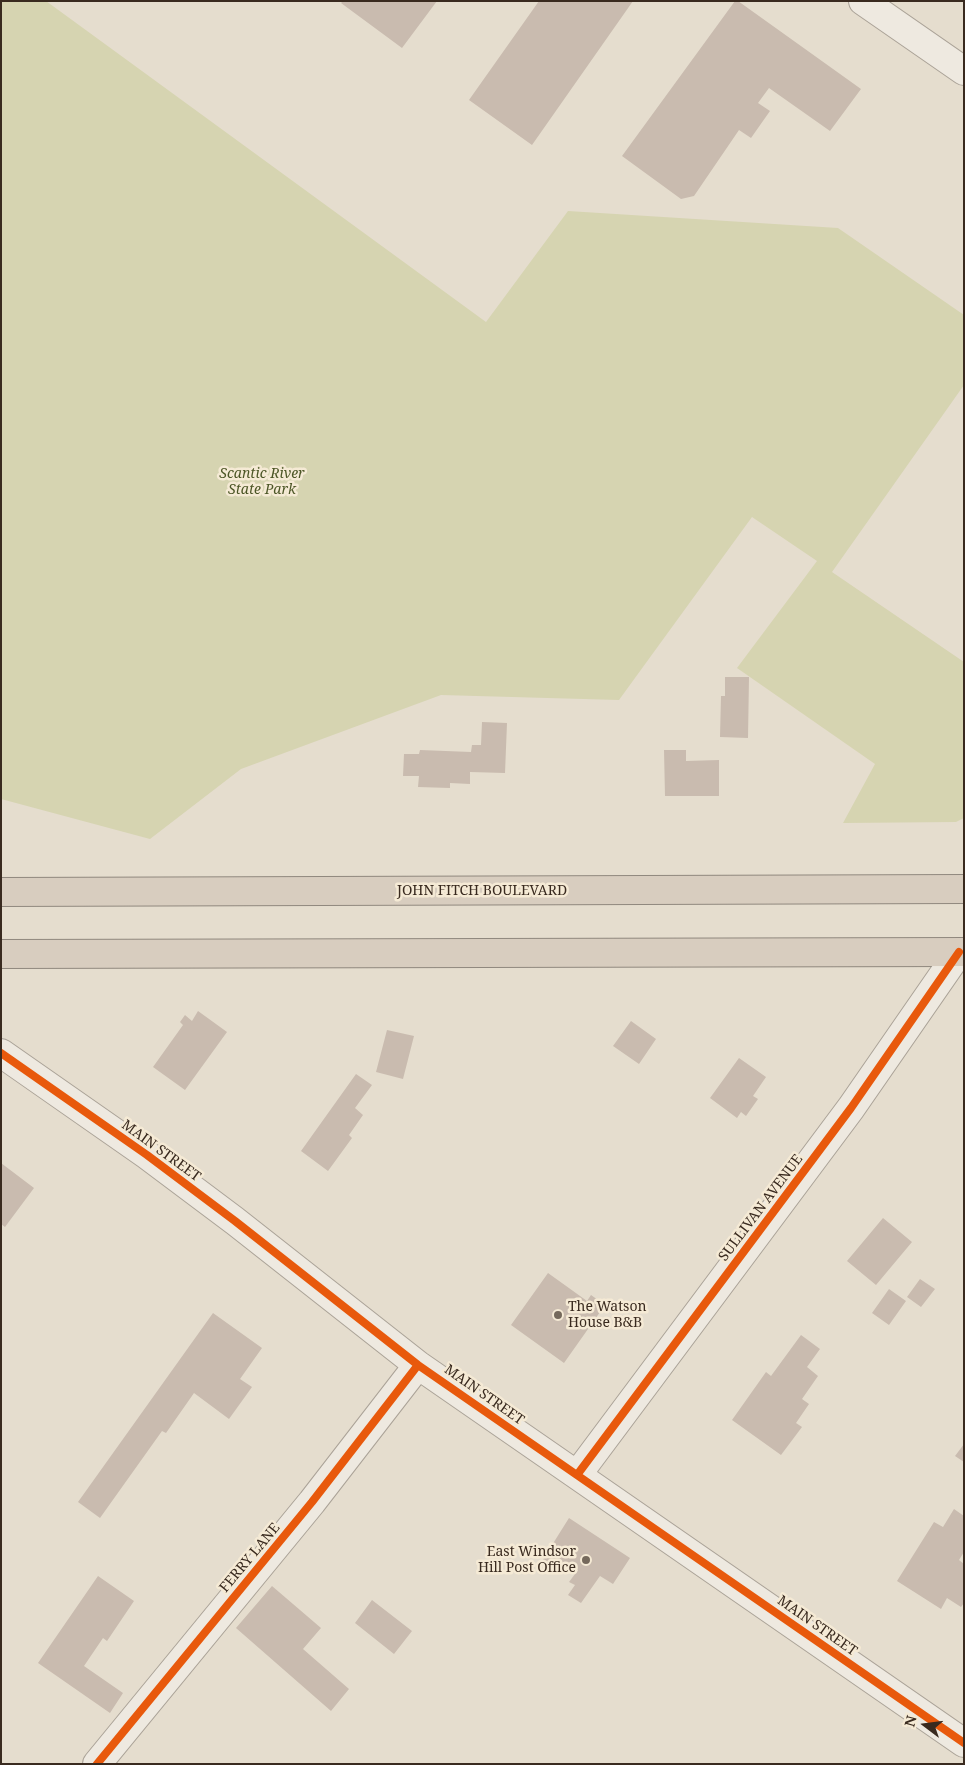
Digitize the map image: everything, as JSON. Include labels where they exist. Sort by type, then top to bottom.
[{"type":"highway","name":"JOHN FITCH BOULEVARD","points":[[1,892],[964,889]]},
{"type":"highway","points":[[1,954],[961,952]]},
{"type":"street","points":[[863,1],[964,71]]},
{"type":"street","name":"SULLIVAN AVENUE","points":[[577,1475],[851,1108],[961,952]]},
{"type":"street","name":"MAIN STREET","points":[[1,1053],[211,1203],[418,1365],[964,1743]]},
{"type":"street","name":"FERRY LANE","points":[[97,1764],[312,1502],[418,1365]]},
{"type":"green space","name":"Scantic River State Park","points":[[1,1],[46,1],[486,322],[568,211],[838,228],[964,315],[964,385],[832,572],[964,662],[964,818],[956,822],[843,823],[875,764],[737,668],[817,561],[752,517],[619,700],[441,695],[241,769],[150,839],[1,799]]},
{"type":"building","points":[[343,1],[437,1],[402,48],[341,3]]},
{"type":"building","points":[[539,1],[633,1],[532,145],[469,100]]},
{"type":"building","points":[[735,1],[738,1],[861,89],[830,131],[769,88],[758,103],[770,111],[751,138],[739,130],[694,196],[681,199],[622,156]]},
{"type":"building","points":[[725,677],[749,677],[748,738],[720,737],[721,696],[725,696]]},
{"type":"building","points":[[482,722],[507,723],[505,773],[470,772],[470,784],[450,783],[450,788],[418,787],[419,776],[403,776],[404,754],[419,754],[420,750],[471,752],[472,745],[481,745]]},
{"type":"building","points":[[664,750],[686,750],[686,761],[719,760],[719,796],[665,796]]},
{"type":"building","points":[[198,1011],[227,1032],[185,1090],[153,1067],[183,1025],[180,1022],[185,1015],[192,1021]]},
{"type":"building","points":[[631,1021],[656,1039],[639,1064],[613,1046]]},
{"type":"building","points":[[387,1030],[414,1036],[403,1079],[376,1072]]},
{"type":"building","points":[[739,1058],[766,1077],[753,1096],[758,1099],[746,1116],[741,1112],[737,1118],[710,1098]]},
{"type":"building","points":[[356,1074],[372,1085],[355,1108],[363,1115],[349,1135],[352,1138],[328,1171],[301,1151]]},
{"type":"building","points":[[1,1163],[34,1188],[5,1227],[1,1224]]},
{"type":"building","points":[[883,1218],[912,1242],[876,1285],[847,1261]]},
{"type":"building","name":"The Watson House B&B","points":[[548,1273],[587,1301],[591,1295],[605,1305],[564,1363],[511,1325]]},
{"type":"building","points":[[920,1279],[935,1289],[921,1307],[907,1297]]},
{"type":"building","points":[[889,1289],[906,1301],[889,1325],[872,1313]]},
{"type":"building","points":[[213,1313],[262,1348],[240,1379],[252,1387],[229,1419],[194,1393],[166,1433],[162,1431],[100,1518],[78,1502]]},
{"type":"building","points":[[801,1335],[820,1349],[807,1367],[818,1376],[802,1399],[809,1404],[796,1423],[802,1427],[781,1455],[732,1420],[766,1372],[771,1376]]},
{"type":"building","points":[[964,1444],[964,1462],[955,1456]]},
{"type":"building","points":[[954,1509],[964,1516],[964,1552],[959,1560],[964,1564],[964,1603],[961,1607],[947,1598],[941,1609],[897,1581],[934,1522],[943,1527]]},
{"type":"building","name":"East Windsor Hill Post Office","points":[[569,1518],[630,1558],[613,1584],[600,1576],[581,1603],[568,1595],[575,1585],[569,1582],[578,1570],[567,1563],[561,1573],[542,1561]]},
{"type":"building","points":[[98,1576],[134,1601],[107,1641],[103,1638],[84,1666],[123,1693],[110,1713],[38,1663]]},
{"type":"building","points":[[272,1586],[321,1628],[303,1649],[349,1689],[331,1711],[236,1628]]},
{"type":"building","points":[[372,1600],[412,1631],[394,1654],[355,1623]]},
{"type":"cycle path","points":[[577,1475],[851,1108],[959,952]]},
{"type":"cycle path","points":[[1,1053],[147,1155],[235,1221],[418,1365],[964,1743]]},
{"type":"cycle path","points":[[97,1764],[312,1502],[418,1365]]},
{"type":"place","name":"The Watson House B&B","points":[[558,1315]]},
{"type":"place","name":"East Windsor Hill Post Office","points":[[586,1560]]}]
